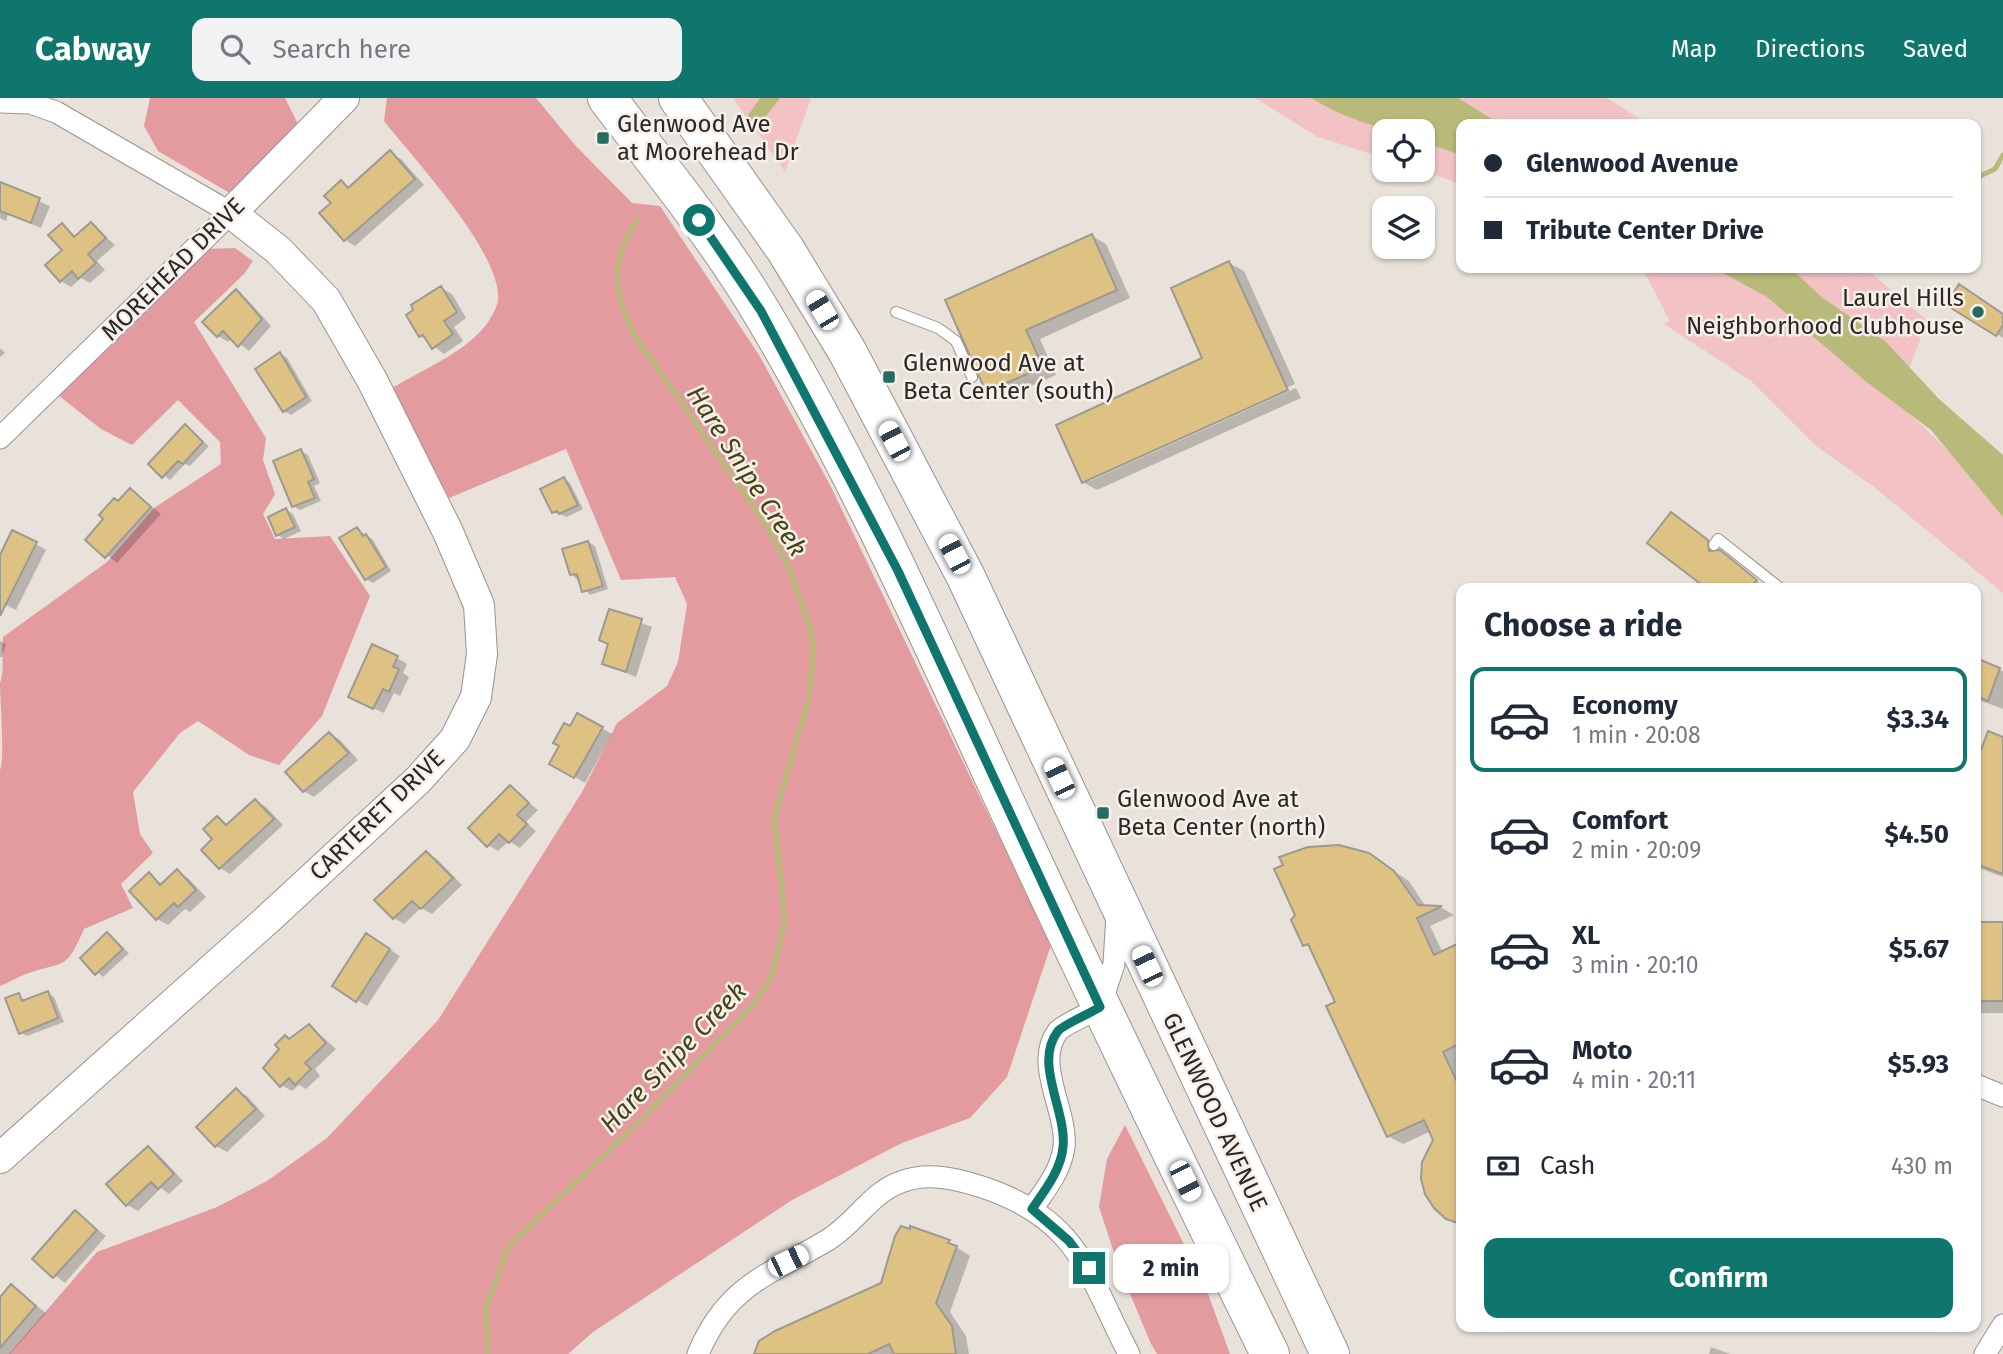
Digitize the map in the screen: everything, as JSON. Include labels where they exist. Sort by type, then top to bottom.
[{"type":"highway","points":[[607,98],[699,220],[761,311],[802,387],[898,571],[1100,1007],[1270,1354]]},
{"type":"highway","name":"GLENWOOD AVENUE","points":[[678,98],[785,249],[847,351],[966,577],[1330,1354]]},
{"type":"street","name":"MOREHEAD DRIVE","points":[[0,438],[231,213],[344,98]]},
{"type":"street","points":[[0,102],[31,100],[56,111],[231,213]]},
{"type":"street","name":"CARTERET DRIVE","points":[[5,1148],[269,918],[418,780],[455,738],[476,697],[482,654],[479,605],[448,532],[372,380],[336,313],[319,292],[278,250],[231,213]]},
{"type":"street","points":[[1032,1209],[1050,1183],[1063,1148],[1060,1113],[1049,1063],[1051,1048],[1059,1030],[1100,1007],[1114,964],[1117,903]]},
{"type":"street","points":[[1981,1087],[2003,1096]]},
{"type":"street","points":[[698,1354],[711,1327],[746,1287],[767,1272],[843,1231],[882,1192],[900,1182],[937,1176],[963,1181],[1032,1209],[1069,1241],[1089,1268],[1129,1354]]},
{"type":"street","points":[[1985,1354],[2003,1325]]},
{"type":"lane","points":[[896,312],[938,328],[956,341],[972,377]]},
{"type":"lane","points":[[1714,545],[1717,539],[1774,583]]},
{"type":"shaded area","points":[[150,98],[285,98],[300,128],[233,195],[158,151],[144,126]]},
{"type":"shaded area","points":[[387,98],[536,98],[575,145],[632,203],[660,206],[759,355],[830,485],[1051,945],[1007,1077],[970,1118],[902,1143],[792,1200],[593,1332],[568,1354],[9,1354],[97,1252],[217,1207],[267,1181],[327,1138],[438,1020],[582,792],[617,723],[667,686],[678,662],[687,604],[675,577],[621,580],[566,449],[449,498],[392,388],[442,360],[477,335],[486,325],[498,301],[496,281],[472,233],[384,121]]},
{"type":"shaded area","points":[[733,98],[811,98],[785,172]]},
{"type":"shaded area","points":[[760,98],[780,98],[753,133],[744,121]]},
{"type":"shaded area","points":[[1255,98],[1607,98],[1640,119],[1456,119],[1456,182],[1435,175],[1435,119],[1372,119],[1372,154],[1318,137]]},
{"type":"shaded area","points":[[1311,98],[1458,98],[1492,119],[1456,119],[1456,153],[1435,146],[1435,119],[1372,119],[1372,125]]},
{"type":"shaded area","points":[[235,248],[253,261],[244,274],[194,322],[266,438],[263,460],[275,494],[263,514],[275,539],[330,536],[370,596],[322,716],[279,765],[249,755],[198,721],[180,733],[133,792],[140,834],[153,853],[121,884],[133,908],[84,929],[73,952],[63,962],[0,986],[0,683],[3,637],[107,562],[154,508],[221,464],[220,442],[178,400],[132,445],[101,429],[58,395],[204,249]]},
{"type":"shaded area","points":[[1645,273],[1871,273],[1927,320],[1897,402],[2003,502],[2003,593],[1874,487],[1816,446],[1751,381],[1664,324],[1670,321]]},
{"type":"shaded area","points":[[1723,273],[1796,273],[1823,298],[1886,342],[1939,399],[2003,455],[2003,517],[1931,430],[1864,380],[1767,297]]},
{"type":"shaded area","points":[[1125,1125],[1207,1291],[1230,1354],[1157,1354],[1151,1344],[1118,1265],[1099,1207],[1107,1159]]},
{"type":"building","points":[[390,150],[415,179],[344,241],[319,213],[331,203],[324,196],[341,180],[348,188]]},
{"type":"building","points":[[0,182],[40,198],[31,223],[0,211]]},
{"type":"building","points":[[91,222],[106,238],[88,254],[96,263],[78,279],[72,271],[60,282],[45,265],[62,250],[48,235],[62,223],[74,237]]},
{"type":"building","points":[[1092,234],[1117,290],[1026,330],[1043,367],[986,392],[945,300]]},
{"type":"building","points":[[1229,261],[1288,390],[1082,483],[1056,425],[1202,358],[1171,288]]},
{"type":"building","name":"Laurel Hills Neighborhood Clubhouse","points":[[1959,284],[2003,314],[2003,325],[1996,336],[1946,305]]},
{"type":"building","points":[[441,286],[457,312],[444,321],[453,334],[432,349],[423,335],[419,337],[406,315],[413,310],[411,305]]},
{"type":"building","points":[[236,289],[262,319],[238,347],[223,331],[217,337],[202,322]]},
{"type":"building","points":[[280,352],[306,397],[283,412],[255,369]]},
{"type":"building","points":[[185,424],[203,442],[183,464],[178,461],[162,478],[148,464]]},
{"type":"building","points":[[301,449],[314,479],[308,482],[315,498],[292,507],[273,461]]},
{"type":"building","points":[[564,477],[578,505],[559,514],[557,511],[552,513],[540,489]]},
{"type":"building","points":[[130,488],[151,507],[105,558],[85,540],[103,519],[99,515],[114,498],[118,501]]},
{"type":"building","points":[[286,508],[295,527],[276,536],[268,517]]},
{"type":"building","points":[[1671,512],[1708,540],[1709,551],[1720,550],[1757,580],[1754,583],[1699,583],[1647,543]]},
{"type":"building","points":[[357,527],[363,536],[366,534],[386,567],[365,580],[339,538]]},
{"type":"building","points":[[12,530],[37,542],[0,616],[0,555]]},
{"type":"building","points":[[588,541],[603,586],[582,592],[577,574],[570,575],[562,549]]},
{"type":"building","points":[[609,609],[642,619],[626,672],[602,664],[608,644],[599,640]]},
{"type":"building","points":[[372,644],[398,656],[393,667],[399,669],[389,692],[383,689],[373,709],[348,697]]},
{"type":"building","points":[[1981,660],[2000,668],[1988,701],[1981,698]]},
{"type":"building","points":[[577,713],[603,727],[574,778],[549,764],[559,746],[553,743],[564,723],[570,726]]},
{"type":"building","points":[[1988,731],[2003,737],[2003,874],[1981,866],[1981,750]]},
{"type":"building","points":[[329,732],[349,753],[303,792],[285,772]]},
{"type":"building","points":[[510,785],[529,803],[517,815],[527,824],[509,843],[499,834],[487,847],[468,828]]},
{"type":"building","points":[[255,799],[274,819],[219,869],[201,850],[212,839],[203,829],[217,816],[226,825]]},
{"type":"building","points":[[1339,845],[1369,853],[1394,871],[1418,905],[1442,906],[1417,918],[1434,955],[1456,944],[1456,1046],[1443,1052],[1456,1079],[1456,1222],[1446,1219],[1434,1208],[1425,1194],[1421,1179],[1422,1162],[1433,1140],[1424,1120],[1387,1137],[1326,1006],[1335,1002],[1308,944],[1303,946],[1291,920],[1295,915],[1274,869],[1283,865],[1279,857],[1308,847]]},
{"type":"building","points":[[426,851],[453,878],[421,909],[412,901],[393,919],[374,900]]},
{"type":"building","points":[[177,869],[196,890],[178,907],[174,903],[156,920],[129,891],[149,872],[160,885]]},
{"type":"building","points":[[1981,922],[2003,922],[2003,1001],[1981,1001]]},
{"type":"building","points":[[107,932],[123,949],[95,975],[80,958]]},
{"type":"building","points":[[366,933],[390,949],[356,1002],[332,986]]},
{"type":"building","points":[[48,991],[58,1018],[19,1034],[5,998],[19,993],[22,1001]]},
{"type":"building","points":[[309,1024],[326,1043],[305,1063],[311,1069],[295,1085],[289,1078],[280,1087],[263,1068],[279,1049],[275,1045],[285,1035],[289,1039]]},
{"type":"building","points":[[236,1088],[256,1109],[215,1147],[196,1127]]},
{"type":"building","points":[[148,1146],[174,1174],[158,1189],[151,1182],[126,1206],[106,1184]]},
{"type":"building","points":[[75,1210],[97,1230],[53,1278],[32,1259]]},
{"type":"building","points":[[901,1226],[910,1229],[910,1226],[950,1240],[948,1243],[957,1246],[936,1303],[952,1326],[956,1354],[894,1354],[889,1344],[868,1354],[754,1354],[759,1341],[775,1331],[881,1283],[895,1236]]},
{"type":"building","points":[[11,1284],[36,1306],[0,1348],[0,1297]]},
{"type":"waterway","points":[[1981,176],[1995,169],[2003,155]]},
{"type":"waterway","name":"Hare Snipe Creek","points":[[488,1354],[486,1308],[508,1247],[638,1123],[754,1004],[772,976],[785,919],[774,818],[809,698],[813,654],[810,627],[789,568],[765,523],[633,333],[626,317],[618,289],[618,262],[622,248],[638,220]]},
{"type":"place","name":"Glenwood Ave at Moorehead Dr","points":[[603,138]]},
{"type":"place","name":"Laurel Hills Neighborhood Clubhouse","points":[[1978,312]]},
{"type":"place","name":"Glenwood Ave at Beta Center (south)","points":[[889,377]]},
{"type":"place","name":"Glenwood Ave at Beta Center (north)","points":[[1103,813]]},
{"type":"route","points":[[699,220],[761,311],[898,571],[1100,1007],[1059,1030],[1051,1048],[1049,1063],[1060,1113],[1063,1148],[1050,1183],[1032,1209],[1069,1241],[1089,1268]]}]
